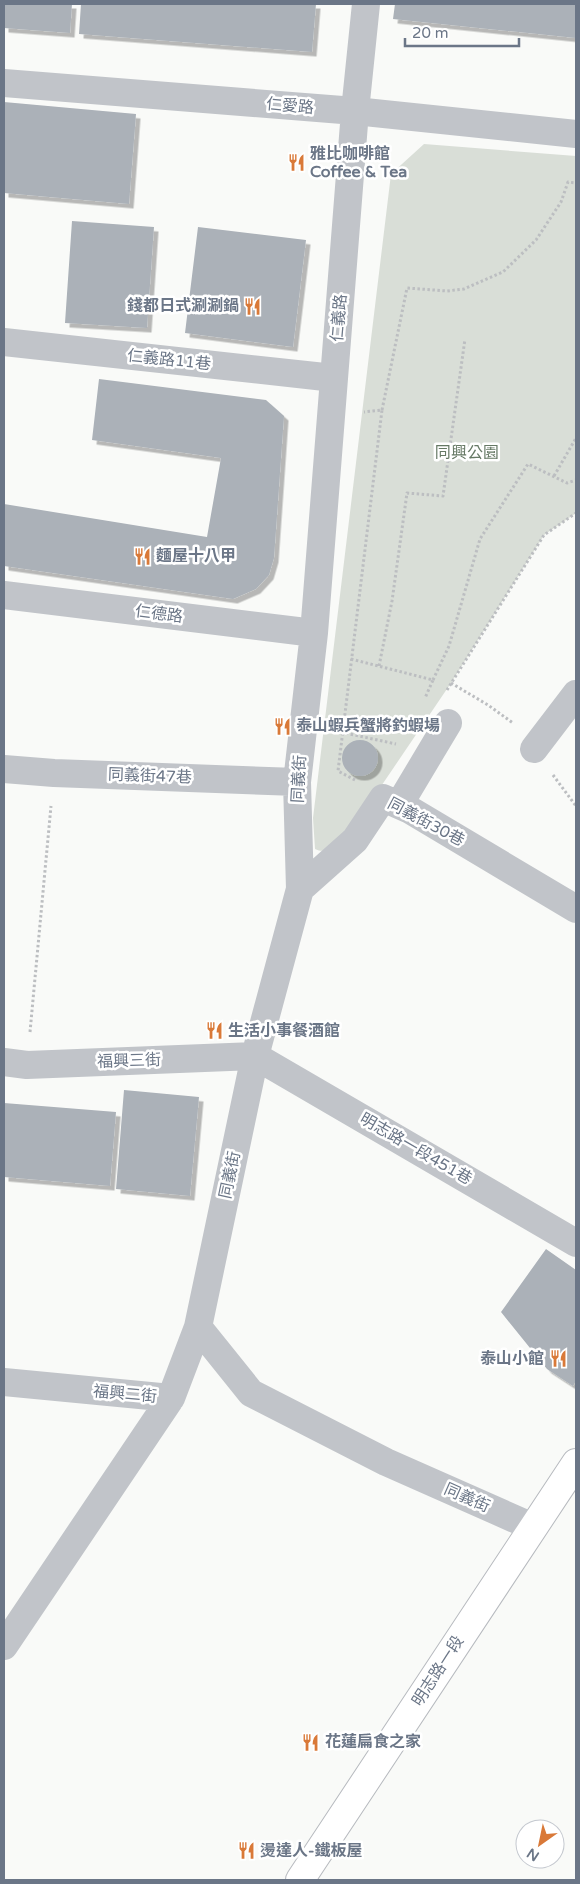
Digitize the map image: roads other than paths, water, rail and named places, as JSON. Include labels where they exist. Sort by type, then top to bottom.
[{"type":"main road","name":"明志路一段","points":[[300,1880],[576,1463]]},
{"type":"street","name":"仁義路","points":[[314,633],[355,111],[366,4]]},
{"type":"street","name":"仁愛路","points":[[4,83],[355,111],[576,134]]},
{"type":"street","name":"仁義路11巷","points":[[4,342],[334,378]]},
{"type":"street","name":"仁德路","points":[[4,595],[314,633]]},
{"type":"street","name":"同義街","points":[[314,633],[297,782],[300,889],[254,1056],[198,1327],[251,1393],[386,1462],[533,1527]]},
{"type":"street","points":[[534,749],[576,694]]},
{"type":"street","points":[[399,805],[448,723]]},
{"type":"street","name":"同義街47巷","points":[[4,769],[54,773],[297,782]]},
{"type":"street","name":"同義街30巷","points":[[300,889],[355,840],[383,798],[418,815],[576,909]]},
{"type":"street","name":"福興三街","points":[[15,1063],[254,1056]]},
{"type":"street","name":"明志路一段451巷","points":[[254,1056],[576,1243]]},
{"type":"street","name":"福興二街","points":[[4,1382],[172,1398],[198,1327]]},
{"type":"street","points":[[4,1646],[172,1398]]},
{"type":"place","name":"雅比咖啡館 Coffee & Tea","points":[[296,163]]},
{"type":"place","name":"錢都日式涮涮鍋","points":[[253,306]]},
{"type":"place","name":"麵屋十八甲","points":[[142,556]]},
{"type":"place","name":"泰山蝦兵蟹將釣蝦場","points":[[282,726]]},
{"type":"place","name":"生活小事餐酒館","points":[[214,1031]]},
{"type":"place","name":"泰山小館","points":[[558,1359]]},
{"type":"place","name":"花蓮扁食之家","points":[[311,1742]]},
{"type":"place","name":"燙達人-鐵板屋","points":[[246,1851]]},
{"type":"park label","name":"同興公園","points":[[467,453]]}]
